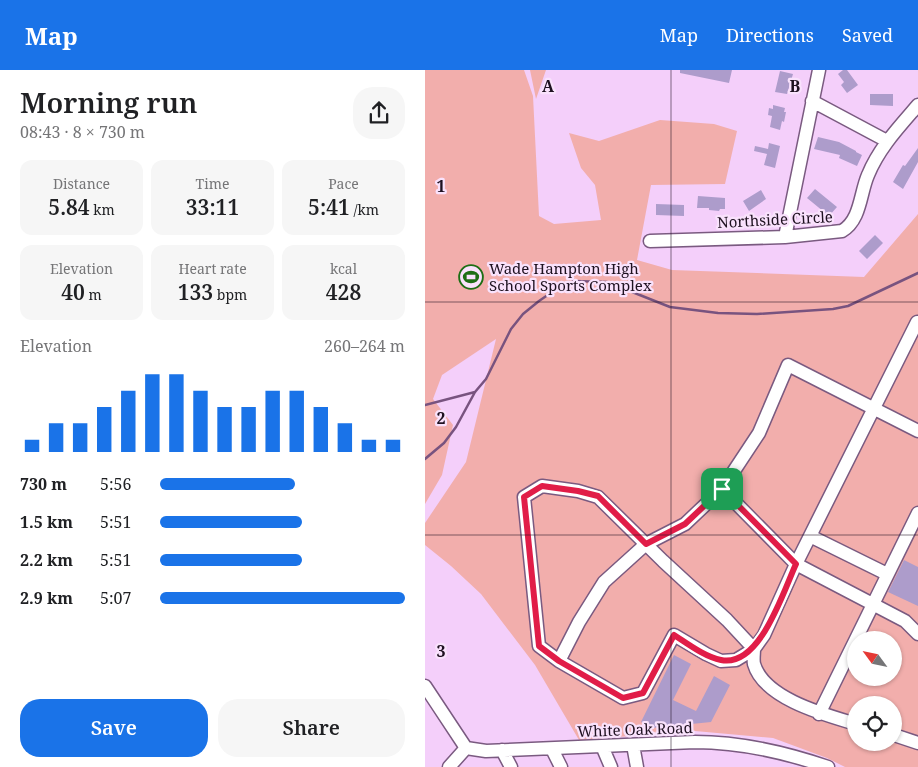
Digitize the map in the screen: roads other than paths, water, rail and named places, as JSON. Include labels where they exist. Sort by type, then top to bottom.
[{"type":"street","points":[[785,237],[819,70]]},
{"type":"street","points":[[812,101],[887,141]]},
{"type":"street","name":"Northside Circle","points":[[650,241],[785,237],[838,232],[849,226],[856,215],[869,173],[887,141],[918,105]]},
{"type":"street","points":[[847,722],[819,714],[795,704],[762,680],[754,664],[753,649],[727,620],[598,496],[542,486],[524,497],[539,646],[559,661],[623,698],[643,693],[674,635],[706,654],[721,660],[736,660],[753,649],[764,635],[796,564],[918,323]]},
{"type":"street","points":[[559,661],[579,622],[604,582],[646,544],[685,524],[722,489],[759,433],[788,366],[918,430]]},
{"type":"street","points":[[722,489],[796,564],[905,621],[918,634]]},
{"type":"street","points":[[819,714],[918,513]]},
{"type":"street","points":[[810,536],[887,574]]},
{"type":"street","points":[[425,686],[466,748],[449,767]]},
{"type":"street","points":[[902,738],[918,743]]},
{"type":"street","name":"White Oak Road","points":[[466,748],[486,751],[720,742],[784,752],[828,767]]},
{"type":"street","points":[[633,745],[637,767]]},
{"type":"street","points":[[603,746],[611,767]]},
{"type":"street","points":[[552,749],[561,767]]},
{"type":"street","points":[[502,750],[511,767]]},
{"type":"waterway","points":[[425,459],[444,443],[456,427],[475,392],[486,379],[511,329],[523,314],[555,290],[574,281],[607,282],[670,307],[718,313],[757,314],[833,309],[848,306],[918,273]]},
{"type":"waterway","points":[[425,405],[475,392]]},
{"type":"place","name":"Wade Hampton High School Sports Complex","points":[[471,277]]}]
